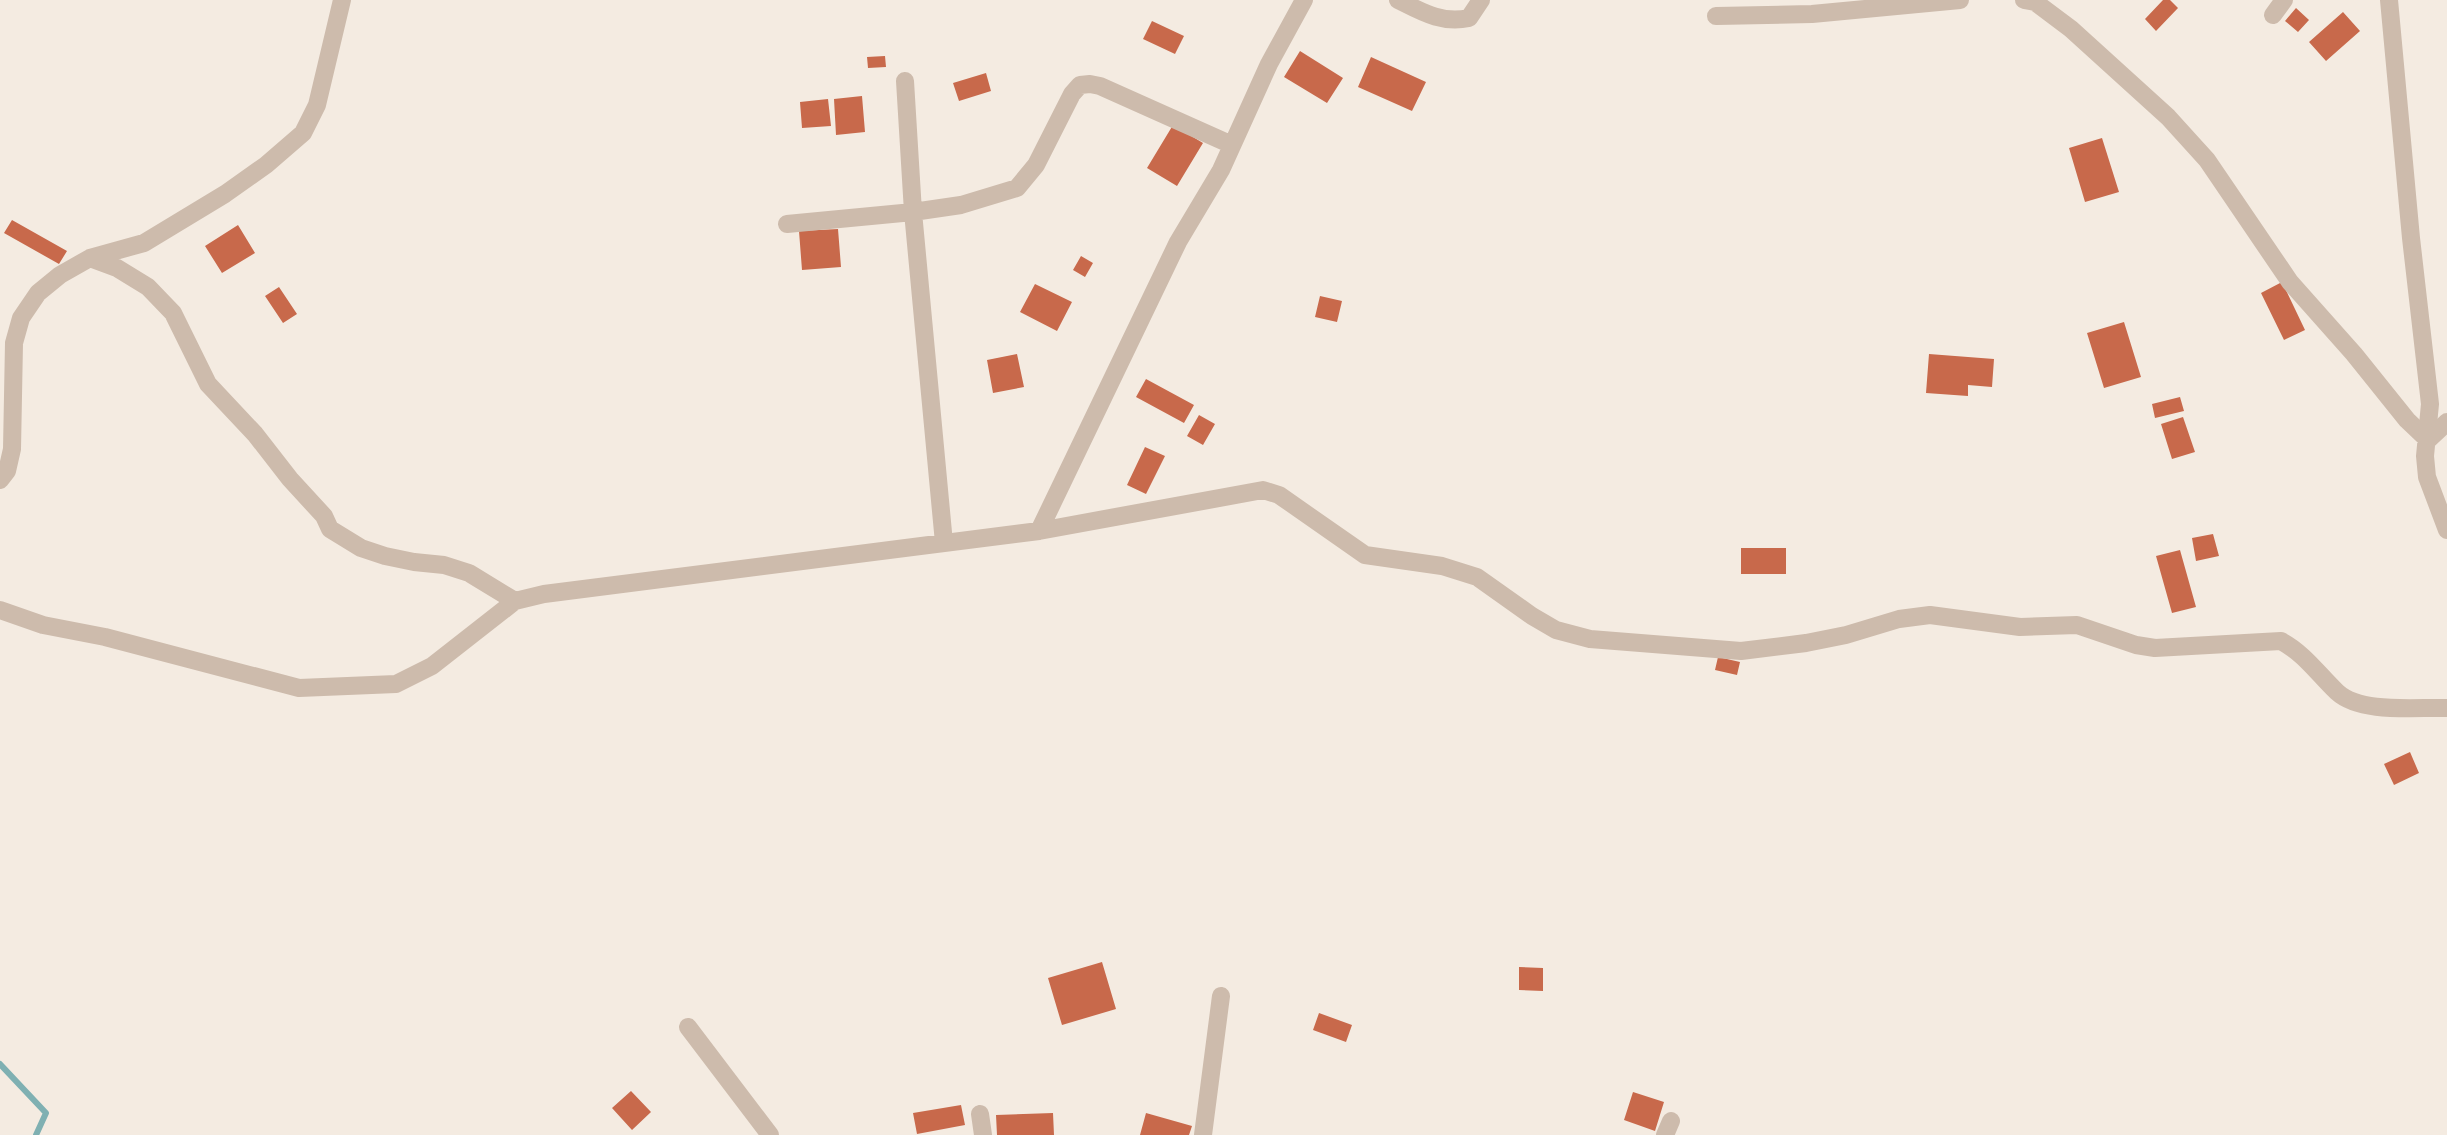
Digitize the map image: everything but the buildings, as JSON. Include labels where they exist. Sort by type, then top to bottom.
[{"type":"street","points":[[0,480],[7,471],[12,449],[14,343],[21,318],[38,293],[60,275],[90,258],[144,243],[225,194],[267,165],[303,134],[317,105],[342,0]]},
{"type":"street","points":[[1039,531],[1178,243],[1216,179],[1269,64],[1304,0]]},
{"type":"street","points":[[1398,0],[1440,19],[1455,21],[1469,18],[1481,0]]},
{"type":"street","points":[[1716,16],[1812,14],[1960,0]]},
{"type":"street","points":[[2024,0],[2035,2],[2071,29],[2168,117],[2200,152],[2290,282],[2354,354],[2407,420],[2428,440]]},
{"type":"street","points":[[2273,15],[2284,0]]},
{"type":"street","points":[[2389,0],[2430,404],[2425,456],[2427,477],[2447,530]]},
{"type":"street","points":[[905,81],[944,543]]},
{"type":"street","points":[[787,224],[961,205],[1017,188],[1036,165],[1080,85],[1100,86],[1232,145]]},
{"type":"street","points":[[90,258],[117,268],[148,287],[173,313],[208,384],[255,433],[290,479],[324,516],[330,529],[361,548],[385,556],[444,565],[469,573],[515,601]]},
{"type":"street","points":[[2428,440],[2447,422]]},
{"type":"street","points":[[0,610],[43,625],[105,637],[299,688],[396,684],[432,666],[515,601],[544,594],[1039,531],[1263,490],[1279,495],[1365,555],[1442,566],[1477,576],[1556,630],[1590,639],[1741,651],[1806,643],[1846,635],[1899,619],[1930,615],[2020,627],[2077,625],[2136,645],[2155,648],[2281,641],[2295,649],[2338,693],[2353,703],[2447,708]]},
{"type":"street","points":[[1203,1135],[1221,996]]},
{"type":"street","points":[[688,1027],[770,1135]]},
{"type":"street","points":[[980,1114],[983,1135]]},
{"type":"waterway","points":[[0,1064],[46,1113],[36,1135]]}]
